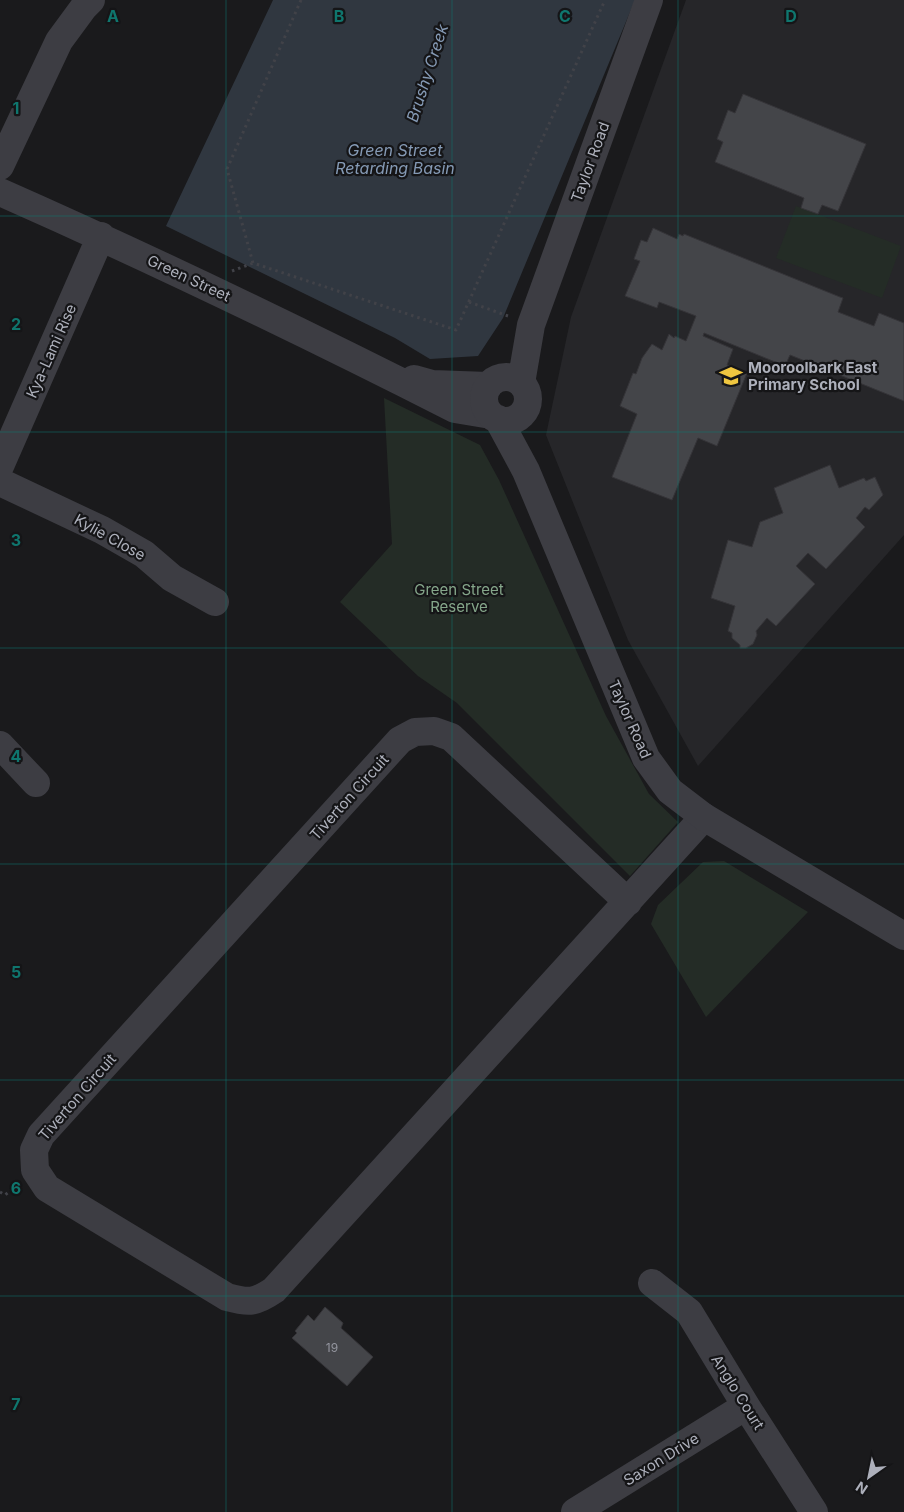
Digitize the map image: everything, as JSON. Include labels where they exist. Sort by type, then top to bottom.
[{"type":"street","points":[[0,166],[59,41],[91,0]]},
{"type":"street","name":"Taylor Road","points":[[490,383],[521,321],[649,0]]},
{"type":"street","name":"Green Street","points":[[0,192],[202,283],[455,409],[494,417]]},
{"type":"street","name":"Kya-Lami Rise","points":[[0,466],[101,236]]},
{"type":"street","name":"Taylor Road","points":[[521,321],[526,471]]},
{"type":"street","name":"Green Street","points":[[376,369],[432,384],[490,383]]},
{"type":"street","points":[[500,377],[508,377],[523,396],[516,418],[510,420],[494,417],[487,410],[484,398],[490,383],[500,377]]},
{"type":"street","name":"Taylor Road","points":[[494,417],[526,471],[646,758],[670,791],[704,818],[904,936]]},
{"type":"street","name":"Kylie Close","points":[[0,482],[102,530],[144,554],[172,578],[215,602]]},
{"type":"street","name":"Tiverton Circuit","points":[[628,902],[451,737],[434,731],[415,732],[400,740],[41,1135],[34,1150],[35,1170],[47,1188],[228,1297],[244,1302],[261,1299],[274,1290],[628,902],[704,818]]},
{"type":"street","points":[[0,745],[36,784]]},
{"type":"street","name":"Anglo Court","points":[[652,1283],[689,1312],[814,1512]]},
{"type":"street","name":"Saxon Drive","points":[[575,1512],[746,1406]]},
{"type":"path","points":[[301,0],[227,169],[253,263],[456,330],[605,0]]},
{"type":"path","points":[[469,302],[521,321]]},
{"type":"shaded area","name":"Mooroolbark East Primary School","points":[[686,0],[904,0],[904,535],[698,766],[628,640],[546,435],[571,317]]},
{"type":"green space","points":[[796,206],[901,246],[882,298],[776,258]]},
{"type":"green space","name":"Green Street Reserve","points":[[384,398],[480,445],[499,480],[606,716],[649,794],[678,822],[630,876],[457,703],[418,676],[340,602],[392,544]]},
{"type":"green space","points":[[724,861],[808,912],[706,1017],[651,924],[658,905],[703,862]]},
{"type":"water","name":"Green Street Retarding Basin","points":[[273,0],[635,0],[503,318],[478,356],[430,359],[395,338],[166,226]]},
{"type":"building","points":[[743,94],[866,144],[838,211],[822,205],[818,214],[801,208],[804,198],[715,162],[723,142],[717,139],[728,110],[735,113]]},
{"type":"building","points":[[653,228],[677,239],[679,234],[683,236],[684,234],[843,298],[838,312],[874,326],[879,313],[904,323],[904,401],[790,355],[785,366],[704,333],[703,336],[733,349],[727,365],[747,373],[717,446],[698,438],[672,500],[612,477],[637,414],[620,406],[633,373],[636,374],[642,358],[652,344],[662,350],[669,334],[674,338],[675,336],[686,341],[696,316],[659,302],[657,308],[625,296],[640,261],[634,259],[641,240],[647,242]]},
{"type":"building","points":[[830,465],[839,488],[864,478],[866,481],[875,477],[883,495],[869,510],[865,507],[856,518],[865,527],[826,569],[808,553],[796,566],[815,584],[776,626],[767,618],[756,631],[757,635],[753,644],[746,648],[740,648],[740,645],[732,638],[732,633],[728,631],[735,606],[711,598],[728,540],[752,547],[760,522],[783,513],[774,488]]},
{"type":"building","points":[[325,1307],[343,1323],[341,1328],[373,1357],[347,1386],[292,1338],[297,1333],[295,1331],[308,1315],[314,1321]]},
{"type":"place","name":"Mooroolbark East Primary School","points":[[731,376]]},
{"type":"water label","name":"Brushy Creek","points":[[427,73]]}]
